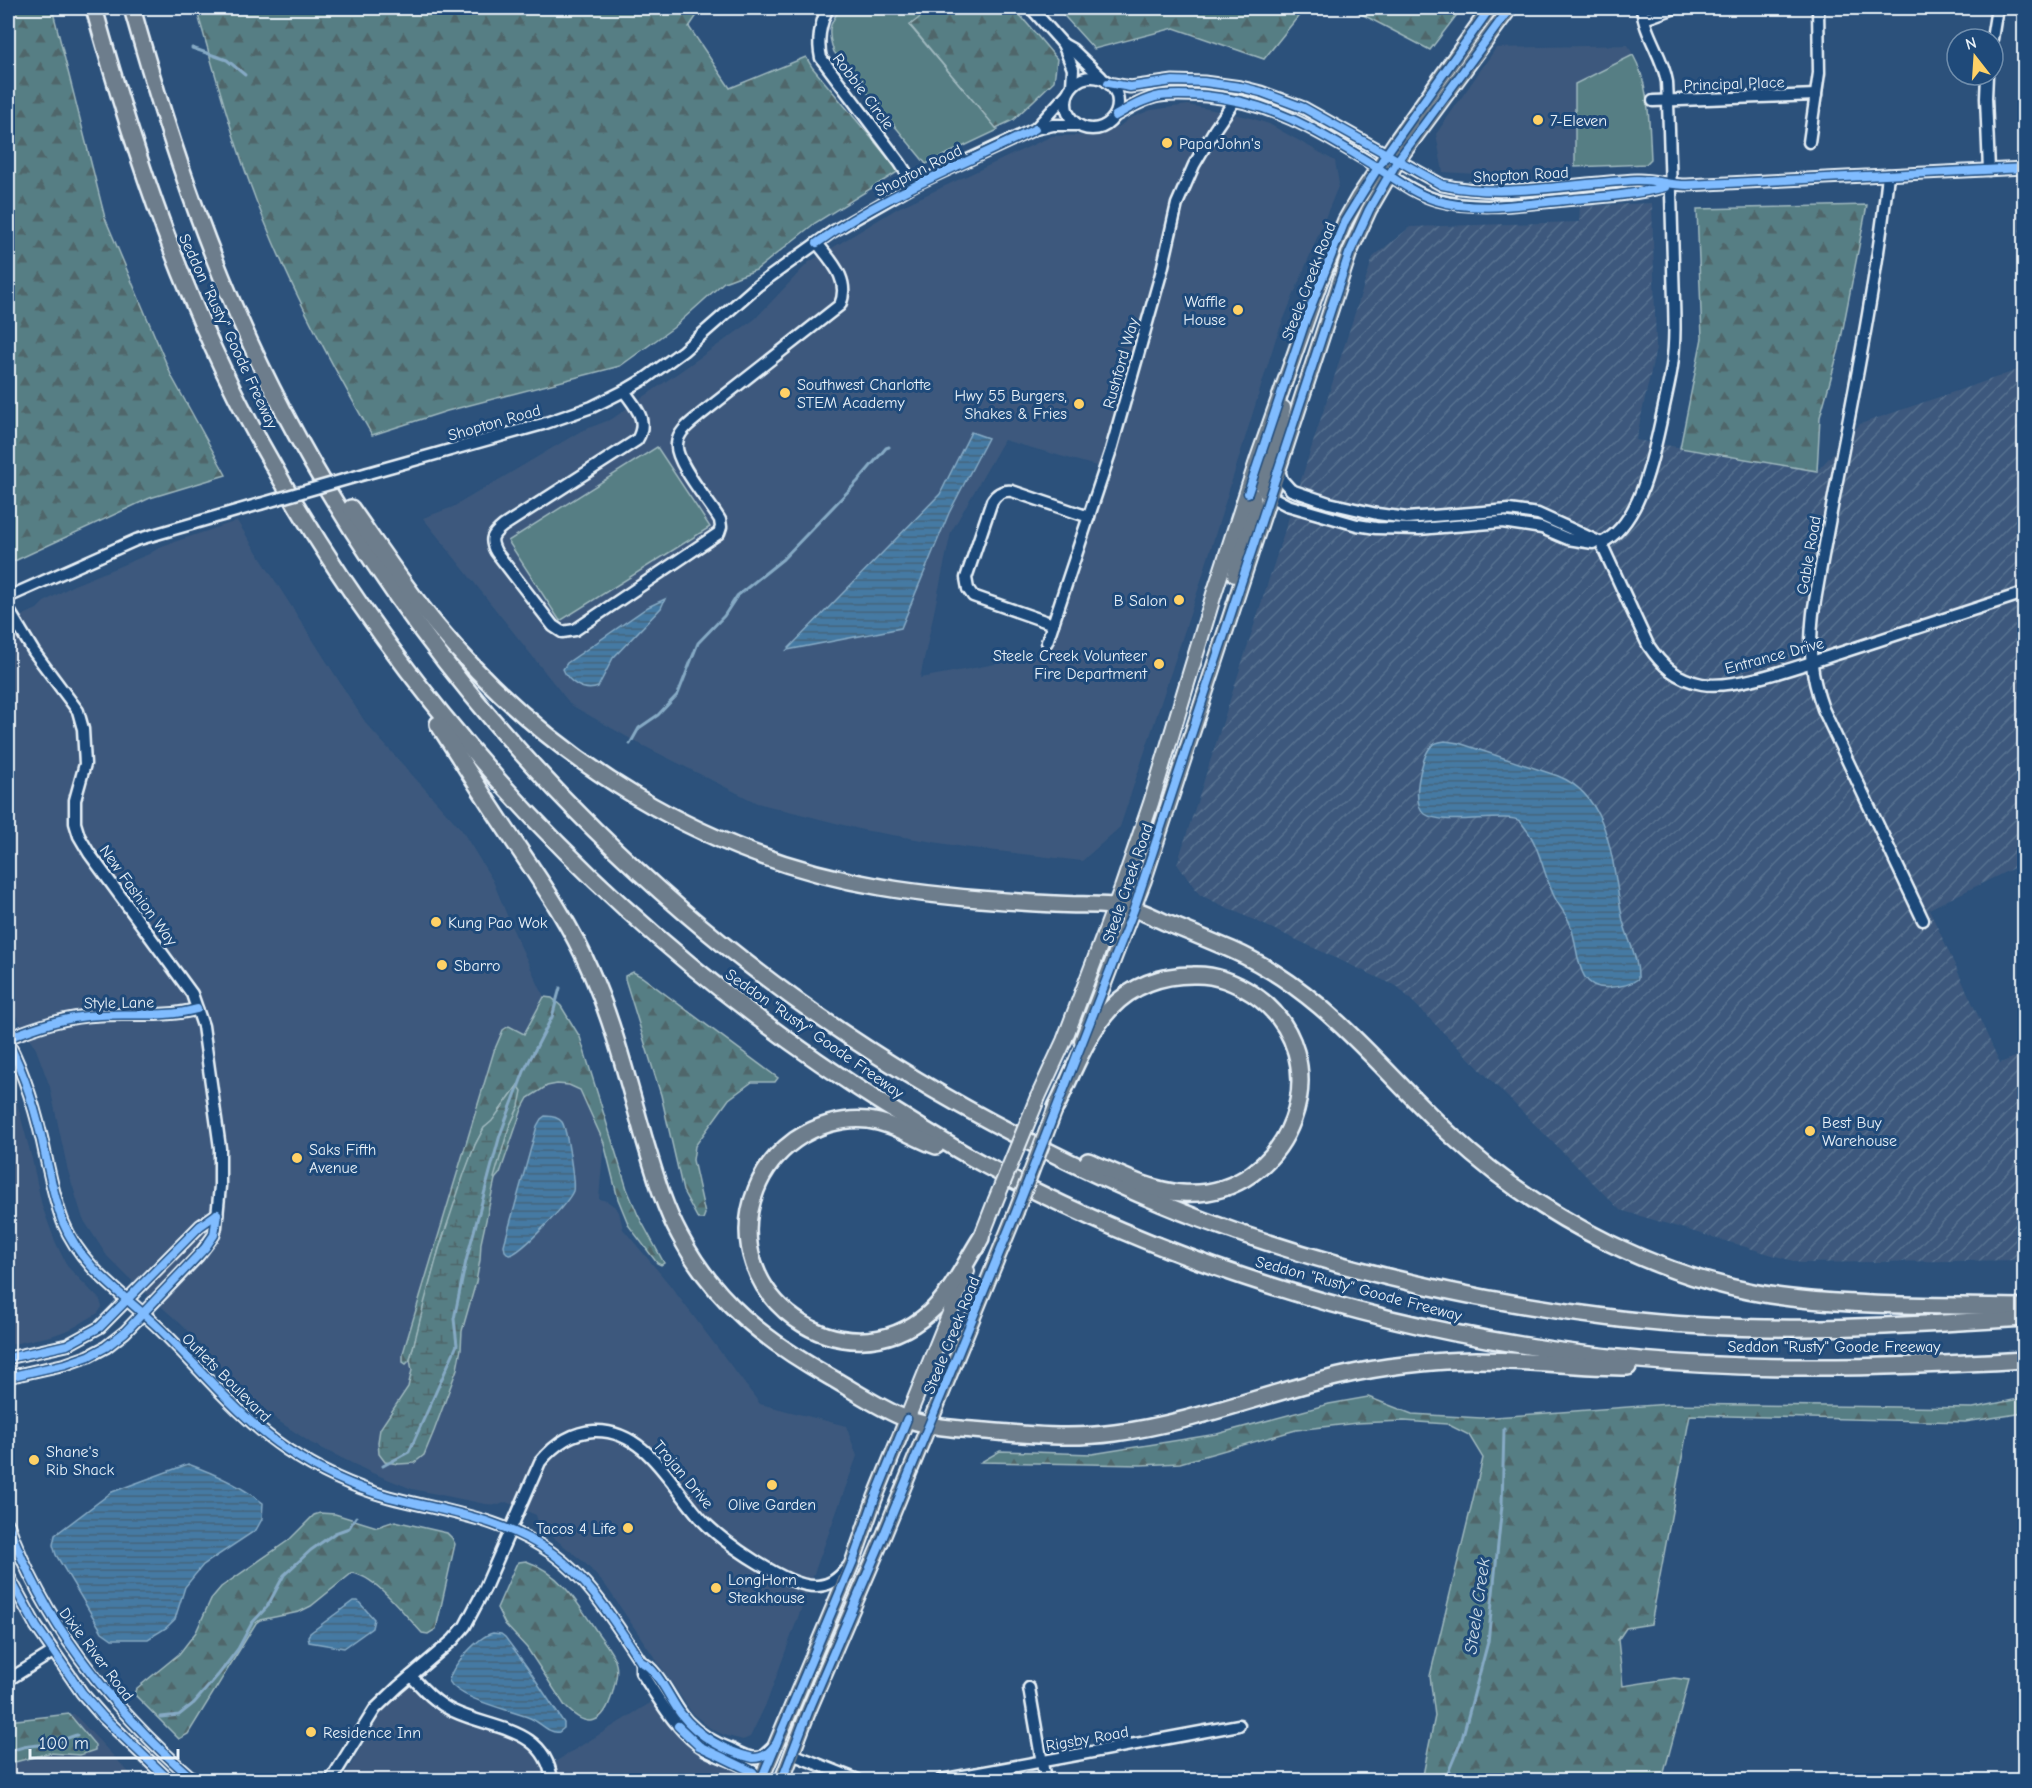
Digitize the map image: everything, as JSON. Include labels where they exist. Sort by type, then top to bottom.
[{"type":"highway","name":"Seddon \"Rusty\" Goode Freeway","points":[[94,8],[146,183],[180,271],[258,438],[294,503],[335,569],[445,719],[530,817],[573,861],[658,939],[766,1024],[841,1077],[981,1163],[1120,1229],[1179,1253],[1315,1299],[1397,1320],[1518,1345],[1578,1354],[1671,1363],[1775,1367],[1942,1364],[2025,1359]]},
{"type":"highway","name":"Seddon \"Rusty\" Goode Freeway","points":[[132,8],[171,140],[198,219],[226,289],[281,407],[320,476],[346,519],[418,625],[486,712],[582,819],[728,950],[862,1047],[972,1113],[1110,1182],[1201,1219],[1297,1252],[1384,1276],[1543,1309],[1626,1320],[1719,1327],[1806,1329],[1908,1326],[2025,1318]]},
{"type":"highway","points":[[281,407],[405,586],[466,660],[549,737],[588,766],[648,805],[722,841],[777,862],[847,881],[927,893],[1134,909],[1248,957],[1273,970],[1329,1013],[1453,1138],[1486,1166],[1556,1214],[1637,1256],[1706,1280],[1787,1298],[1888,1304],[2025,1307]]},
{"type":"highway","points":[[390,647],[540,879],[577,942],[614,1035],[663,1199],[681,1238],[706,1277],[740,1316],[791,1355],[907,1419],[928,1424],[1035,1436],[1087,1436],[1116,1433],[1174,1421],[1328,1379],[1384,1367],[1474,1360],[1587,1367],[1775,1367]]},
{"type":"highway","points":[[972,1113],[1156,1188],[1181,1193],[1209,1192],[1247,1177],[1268,1161],[1285,1140],[1298,1104],[1300,1076],[1298,1062],[1291,1041],[1277,1016],[1247,990],[1210,976],[1167,977],[1139,987],[1112,1007],[1091,1036],[1056,1107]]},
{"type":"highway","points":[[981,1163],[930,1144],[888,1124],[856,1119],[830,1124],[801,1136],[776,1156],[759,1182],[753,1197],[748,1231],[749,1250],[754,1268],[769,1296],[794,1319],[809,1328],[830,1336],[853,1340],[883,1336],[914,1324],[928,1314],[950,1289],[981,1238]]},
{"type":"main road","name":"Steele Creek Road","points":[[759,1780],[853,1561],[875,1497],[1038,1097],[1064,1041],[1115,907],[1151,803],[1214,594],[1320,282],[1345,222],[1383,172],[1490,8]]},
{"type":"main road","name":"Steele Creek Road","points":[[1393,157],[1510,8]]},
{"type":"main road","name":"Steele Creek Road","points":[[782,1780],[1016,1212],[1134,909],[1340,277],[1383,172]]},
{"type":"main road","points":[[1269,495],[1263,487],[1263,478],[1277,438],[1295,353]]},
{"type":"main road","points":[[1221,641],[1240,549],[1254,503],[1253,496],[1248,493]]},
{"type":"main road","points":[[792,1754],[786,1748],[803,1700],[798,1689]]},
{"type":"street","name":"Robbie Circle","points":[[828,8],[819,33],[820,58],[914,185]]},
{"type":"street","points":[[1031,8],[1063,44],[1072,49],[1115,90],[1118,107],[1115,116],[1099,128],[1090,129],[1078,125],[1067,109],[1073,69],[1063,44]]},
{"type":"street","points":[[1269,495],[1287,505],[1357,525],[1376,528],[1419,529],[1502,522],[1542,528],[1568,539],[1601,543],[1609,539],[1624,524],[1644,483],[1672,366],[1674,333],[1668,100],[1665,70],[1643,13],[1675,8]]},
{"type":"street","points":[[1809,142],[1820,65],[1818,8]]},
{"type":"street","points":[[1994,27],[1998,8]]},
{"type":"street","points":[[1070,90],[1085,78],[1094,77],[1106,81]]},
{"type":"street","name":"Shopton Road","points":[[1106,81],[1132,87],[1190,81],[1241,87],[1285,100],[1304,108],[1442,185],[1466,190],[1484,192],[1533,189],[1640,179],[1671,185]]},
{"type":"street","points":[[1986,87],[1989,170]]},
{"type":"street","name":"Shopton Road","points":[[1035,129],[1070,90]]},
{"type":"street","name":"Principal Place","points":[[1653,100],[1816,94]]},
{"type":"street","name":"Shopton Road","points":[[1115,116],[1138,103],[1160,96],[1194,95],[1235,100],[1278,112],[1302,123],[1434,200],[1478,206],[1642,193],[1671,185],[2025,168]]},
{"type":"street","name":"Rushford Way","points":[[1047,642],[1111,450],[1162,270],[1177,204],[1194,165],[1235,100]]},
{"type":"street","name":"Shopton Road","points":[[8,597],[136,540],[543,424],[592,407],[646,378],[683,351],[757,286],[862,214],[914,185],[1035,129],[1053,125],[1078,125]]},
{"type":"street","name":"Gable Road","points":[[1888,175],[1872,289],[1813,613],[1811,662],[1823,709],[1923,920]]},
{"type":"street","points":[[624,391],[642,419],[643,426],[637,440],[503,526],[495,532],[492,538],[491,544],[496,552],[553,626],[562,633],[575,630],[719,533],[722,527],[720,520],[679,458],[676,442],[681,433],[700,416],[840,304],[843,297],[843,281],[817,243]]},
{"type":"street","points":[[1278,466],[1282,480],[1291,490],[1329,502],[1407,518],[1494,510],[1538,514],[1601,543]]},
{"type":"street","points":[[1053,624],[973,596],[968,589],[966,578],[992,501],[999,493],[1012,491],[1089,517]]},
{"type":"street","name":"Entrance Drive","points":[[1601,543],[1648,645],[1667,669],[1695,682],[1718,685],[1734,683],[1811,662],[2025,593]]},
{"type":"street","name":"New Fashion Way","points":[[8,609],[34,652],[78,711],[83,729],[85,764],[75,800],[75,823],[79,836],[192,994],[203,1026],[220,1148],[220,1186],[214,1235],[205,1248],[116,1340],[95,1353],[66,1364],[8,1377]]},
{"type":"street","name":"Style Lane","points":[[8,1040],[53,1022],[78,1017],[102,1014],[173,1014],[197,1009]]},
{"type":"street","name":"Outlets Boulevard","points":[[8,1040],[27,1083],[53,1192],[68,1233],[88,1263],[143,1313],[244,1416],[279,1444],[310,1464],[368,1490],[473,1516],[511,1529],[554,1554],[582,1579],[601,1602],[641,1662],[651,1668],[688,1723],[720,1745],[753,1758],[767,1754],[776,1744]]},
{"type":"street","points":[[8,1358],[76,1342],[100,1327],[200,1226],[217,1214]]},
{"type":"street","name":"Trojan Drive","points":[[331,1780],[375,1709],[453,1640],[465,1626],[481,1597],[533,1477],[547,1454],[569,1437],[596,1431],[622,1435],[640,1446],[713,1531],[755,1561],[788,1578],[811,1586],[819,1586],[833,1581],[853,1561]]},
{"type":"street","name":"Dixie River Road","points":[[8,1524],[46,1608],[75,1651],[123,1711],[194,1780]]},
{"type":"street","name":"Dixie River Road","points":[[8,1575],[36,1626],[82,1693],[103,1717],[169,1780]]},
{"type":"street","points":[[8,1680],[53,1652]]},
{"type":"street","name":"Outlets Boulevard","points":[[641,1662],[641,1672],[673,1720],[686,1734],[699,1746],[713,1754],[750,1770],[759,1780]]},
{"type":"street","points":[[411,1676],[435,1701],[453,1712],[531,1741],[547,1760],[552,1780]]},
{"type":"street","points":[[1029,1688],[1045,1780]]},
{"type":"street","name":"Rigsby Road","points":[[941,1780],[1239,1725]]},
{"type":"street","points":[[792,1754],[858,1780]]},
{"type":"shaded area","points":[[1628,45],[1633,55],[1575,84],[1575,167],[1493,175],[1443,172],[1436,134],[1496,48]]},
{"type":"shaded area","points":[[1188,105],[1248,117],[1269,124],[1335,161],[1339,184],[1276,338],[1199,587],[1120,827],[1082,861],[963,847],[863,830],[757,803],[636,742],[571,705],[423,518],[453,507],[581,431],[612,419],[755,319],[809,262],[898,208],[1052,136],[1098,135],[1151,110]],"holes":[[[1004,440],[1107,469],[1050,654],[920,678],[951,532]]]},
{"type":"shaded area","points":[[2017,186],[2024,186],[2024,315]]},
{"type":"shaded area","points":[[1652,203],[1656,348],[1636,440],[1817,471],[1860,424],[2024,368],[2024,863],[1929,909],[2000,1063],[2024,1053],[2024,1260],[1800,1263],[1620,1210],[1398,987],[1200,895],[1177,864],[1373,257],[1410,227],[1579,222],[1580,206]]},
{"type":"shaded area","points":[[971,432],[988,438],[949,513],[901,628],[787,650],[940,494]]},
{"type":"shaded area","points":[[237,521],[367,725],[461,829],[493,881],[513,930],[605,1128],[599,1199],[607,1201],[619,1212],[623,1229],[669,1284],[760,1404],[846,1426],[857,1456],[767,1702],[750,1737],[743,1740],[710,1728],[692,1713],[606,1586],[585,1563],[539,1526],[536,1515],[506,1502],[499,1505],[485,1504],[412,1489],[370,1472],[311,1443],[277,1420],[237,1385],[182,1325],[107,1256],[83,1219],[68,1171],[50,1087],[36,1049],[8,1006],[8,622],[37,609],[44,602],[72,586],[149,554],[162,546]]},
{"type":"shaded area","points":[[665,599],[661,608],[613,658],[598,687],[587,689],[577,685],[565,674],[563,669],[567,663],[648,607]]},
{"type":"shaded area","points":[[1445,741],[1459,743],[1558,776],[1576,786],[1590,801],[1600,818],[1607,838],[1623,921],[1635,957],[1638,979],[1623,986],[1599,987],[1590,983],[1584,976],[1569,921],[1556,900],[1535,845],[1520,821],[1502,818],[1446,819],[1434,818],[1425,814],[1418,801],[1418,782],[1423,763],[1431,747]]},
{"type":"shaded area","points":[[8,1082],[16,1099],[42,1206],[55,1241],[67,1266],[100,1300],[102,1307],[98,1313],[71,1329],[51,1336],[8,1345]]},
{"type":"shaded area","points":[[545,1116],[559,1119],[564,1127],[572,1167],[573,1191],[544,1227],[509,1255],[504,1245],[537,1126]]},
{"type":"shaded area","points":[[188,1464],[227,1480],[263,1503],[262,1519],[256,1530],[203,1565],[185,1587],[175,1619],[166,1628],[148,1639],[112,1639],[102,1632],[56,1555],[53,1545],[55,1535],[112,1492]]},
{"type":"shaded area","points":[[353,1601],[358,1601],[374,1619],[372,1628],[344,1648],[309,1642],[310,1633]]},
{"type":"shaded area","points":[[493,1633],[505,1637],[527,1667],[564,1723],[564,1728],[559,1732],[548,1730],[530,1718],[473,1699],[449,1681],[466,1652],[487,1635]]},
{"type":"shaded area","points":[[408,1686],[414,1688],[430,1705],[446,1716],[502,1733],[532,1747],[545,1768],[655,1700],[664,1716],[739,1769],[745,1780],[342,1780],[382,1711],[401,1689]]},
{"type":"shaded area","points":[[74,1714],[136,1780],[8,1780],[8,1721]]},
{"type":"green space","points":[[8,8],[52,8],[105,218],[172,377],[226,475],[150,498],[8,564]]},
{"type":"green space","points":[[196,8],[702,8],[689,27],[730,88],[806,57],[899,171],[815,223],[756,270],[724,282],[673,328],[620,366],[447,411],[372,435],[314,329],[264,220],[235,141]]},
{"type":"green space","points":[[841,8],[932,8],[910,26],[998,130],[926,164],[834,52],[830,29],[833,19]]},
{"type":"green space","points":[[932,8],[1014,8],[1057,59],[1054,81],[1013,120],[996,128],[910,25]]},
{"type":"green space","points":[[1057,8],[1305,8],[1264,59],[1174,28],[1094,49]]},
{"type":"green space","points":[[1350,8],[1462,8],[1430,50]]},
{"type":"green space","points":[[1633,55],[1646,92],[1651,159],[1646,164],[1575,167],[1575,84]]},
{"type":"green space","points":[[1867,205],[1839,349],[1820,417],[1817,471],[1680,448],[1702,338],[1697,209]]},
{"type":"green space","points":[[657,447],[710,527],[560,621],[508,541]]},
{"type":"green space","points":[[633,972],[778,1078],[775,1082],[752,1082],[729,1099],[695,1146],[693,1160],[705,1214],[703,1219],[698,1219],[683,1191],[661,1095],[625,979],[625,976]]},
{"type":"green space","points":[[544,997],[552,998],[561,1006],[580,1037],[627,1189],[664,1263],[661,1265],[657,1263],[629,1226],[618,1199],[604,1143],[580,1090],[569,1085],[557,1084],[547,1086],[528,1098],[500,1173],[493,1179],[509,1127],[519,1106],[518,1085],[492,1122],[484,1128],[475,1145],[439,1249],[410,1360],[406,1364],[403,1362],[403,1353],[494,1051],[503,1030],[509,1026],[524,1034]]},
{"type":"green space","points":[[518,1085],[522,1091],[519,1106],[509,1127],[494,1178],[476,1282],[462,1331],[457,1369],[424,1455],[414,1463],[385,1462],[379,1454],[380,1429],[408,1387],[412,1370],[410,1360],[424,1304],[439,1249],[464,1174],[484,1128],[492,1121]]},
{"type":"green space","points":[[1368,1397],[1412,1414],[1481,1418],[1669,1404],[1973,1408],[2024,1398],[2024,1413],[1965,1422],[1690,1415],[1651,1624],[1626,1628],[1618,1640],[1623,1686],[1674,1678],[1689,1680],[1662,1780],[1422,1780],[1435,1716],[1430,1676],[1483,1458],[1469,1435],[1447,1424],[1404,1421],[1357,1423],[1296,1430],[1180,1463],[1141,1465],[981,1462],[1000,1451],[1092,1454],[1217,1434],[1329,1404]]},
{"type":"green space","points":[[335,1514],[377,1527],[395,1521],[447,1533],[452,1538],[455,1544],[436,1629],[428,1634],[422,1633],[371,1581],[352,1573],[311,1606],[299,1612],[260,1620],[256,1623],[188,1734],[179,1739],[134,1694],[136,1689],[179,1654],[196,1632],[211,1599],[221,1587],[289,1540],[314,1515]]},
{"type":"green space","points":[[526,1561],[538,1566],[559,1581],[583,1611],[613,1656],[617,1670],[615,1684],[607,1707],[597,1719],[583,1720],[565,1706],[527,1648],[505,1624],[497,1608],[516,1565]]},
{"type":"green space","points":[[69,1714],[95,1745],[95,1750],[80,1755],[49,1753],[15,1762],[8,1767],[8,1721]]},
{"type":"waterway","points":[[192,48],[227,60],[245,75]]},
{"type":"waterway","points":[[630,744],[639,728],[658,715],[678,694],[698,643],[724,616],[737,596],[783,559],[889,447]]},
{"type":"waterway","points":[[383,1466],[409,1452],[457,1345],[454,1319],[466,1261],[500,1135],[525,1069],[552,1017],[560,988]]},
{"type":"waterway","name":"Steele Creek","points":[[1445,1780],[1462,1739],[1488,1642],[1502,1505],[1504,1429]]},
{"type":"waterway","points":[[161,1717],[179,1715],[194,1703],[238,1649],[252,1623],[267,1607],[284,1575],[311,1550],[335,1533],[349,1528],[356,1517]]},
{"type":"waterway","points":[[8,1753],[23,1747],[52,1743],[77,1735]]},
{"type":"cycle path","points":[[1248,493],[1306,319],[1345,221],[1387,153],[1490,8]]},
{"type":"cycle path","points":[[782,1780],[808,1712],[881,1542],[1016,1212],[1134,909],[1349,254],[1369,210],[1398,160],[1510,8]]},
{"type":"cycle path","points":[[1108,83],[1130,87],[1173,81],[1204,82],[1261,92],[1304,108],[1442,185],[1466,189],[1490,191],[1539,189],[1636,180],[1687,185],[2024,168]]},
{"type":"cycle path","points":[[1115,116],[1154,97],[1166,95],[1206,96],[1250,104],[1310,128],[1417,193],[1451,204],[1484,207],[1517,205],[1641,192],[1665,187]]},
{"type":"cycle path","points":[[817,243],[896,195],[1035,129]]},
{"type":"cycle path","points":[[8,1038],[77,1017],[161,1014],[197,1009]]},
{"type":"cycle path","points":[[8,1042],[31,1099],[51,1182],[63,1222],[71,1239],[93,1268],[160,1329],[252,1422],[298,1457],[349,1483],[389,1497],[494,1524],[533,1541],[552,1553],[579,1576],[612,1618],[641,1662],[653,1671],[681,1714],[704,1736],[733,1752],[753,1758],[766,1754],[776,1744]]},
{"type":"cycle path","points":[[8,1358],[67,1345],[100,1327],[200,1226],[217,1214]]},
{"type":"cycle path","points":[[8,1377],[66,1364],[106,1347],[125,1332],[205,1248],[214,1235],[217,1214]]},
{"type":"cycle path","points":[[761,1780],[853,1561],[875,1498],[907,1419]]},
{"type":"cycle path","points":[[8,1524],[41,1597],[84,1664],[136,1725],[194,1780]]},
{"type":"cycle path","points":[[8,1575],[36,1626],[82,1693],[103,1717],[169,1780]]},
{"type":"cycle path","points":[[678,1726],[699,1746],[753,1772],[757,1780]]},
{"type":"place","name":"7-Eleven","points":[[1538,120]]},
{"type":"place","name":"Papa John's","points":[[1167,143]]},
{"type":"place","name":"Waffle House","points":[[1238,310]]},
{"type":"place","name":"Southwest Charlotte STEM Academy","points":[[785,393]]},
{"type":"place","name":"Hwy 55 Burgers, Shakes & Fries","points":[[1079,404]]},
{"type":"place","name":"B Salon","points":[[1179,600]]},
{"type":"place","name":"Steele Creek Volunteer Fire Department","points":[[1159,664]]},
{"type":"place","name":"Kung Pao Wok","points":[[436,922]]},
{"type":"place","name":"Sbarro","points":[[442,965]]},
{"type":"place","name":"Best Buy Warehouse","points":[[1810,1131]]},
{"type":"place","name":"Saks Fifth Avenue","points":[[297,1158]]},
{"type":"place","name":"Shane's Rib Shack","points":[[34,1460]]},
{"type":"place","name":"Olive Garden","points":[[772,1485]]},
{"type":"place","name":"Tacos 4 Life","points":[[628,1528]]},
{"type":"place","name":"LongHorn Steakhouse","points":[[716,1588]]},
{"type":"place","name":"Residence Inn","points":[[311,1732]]}]
